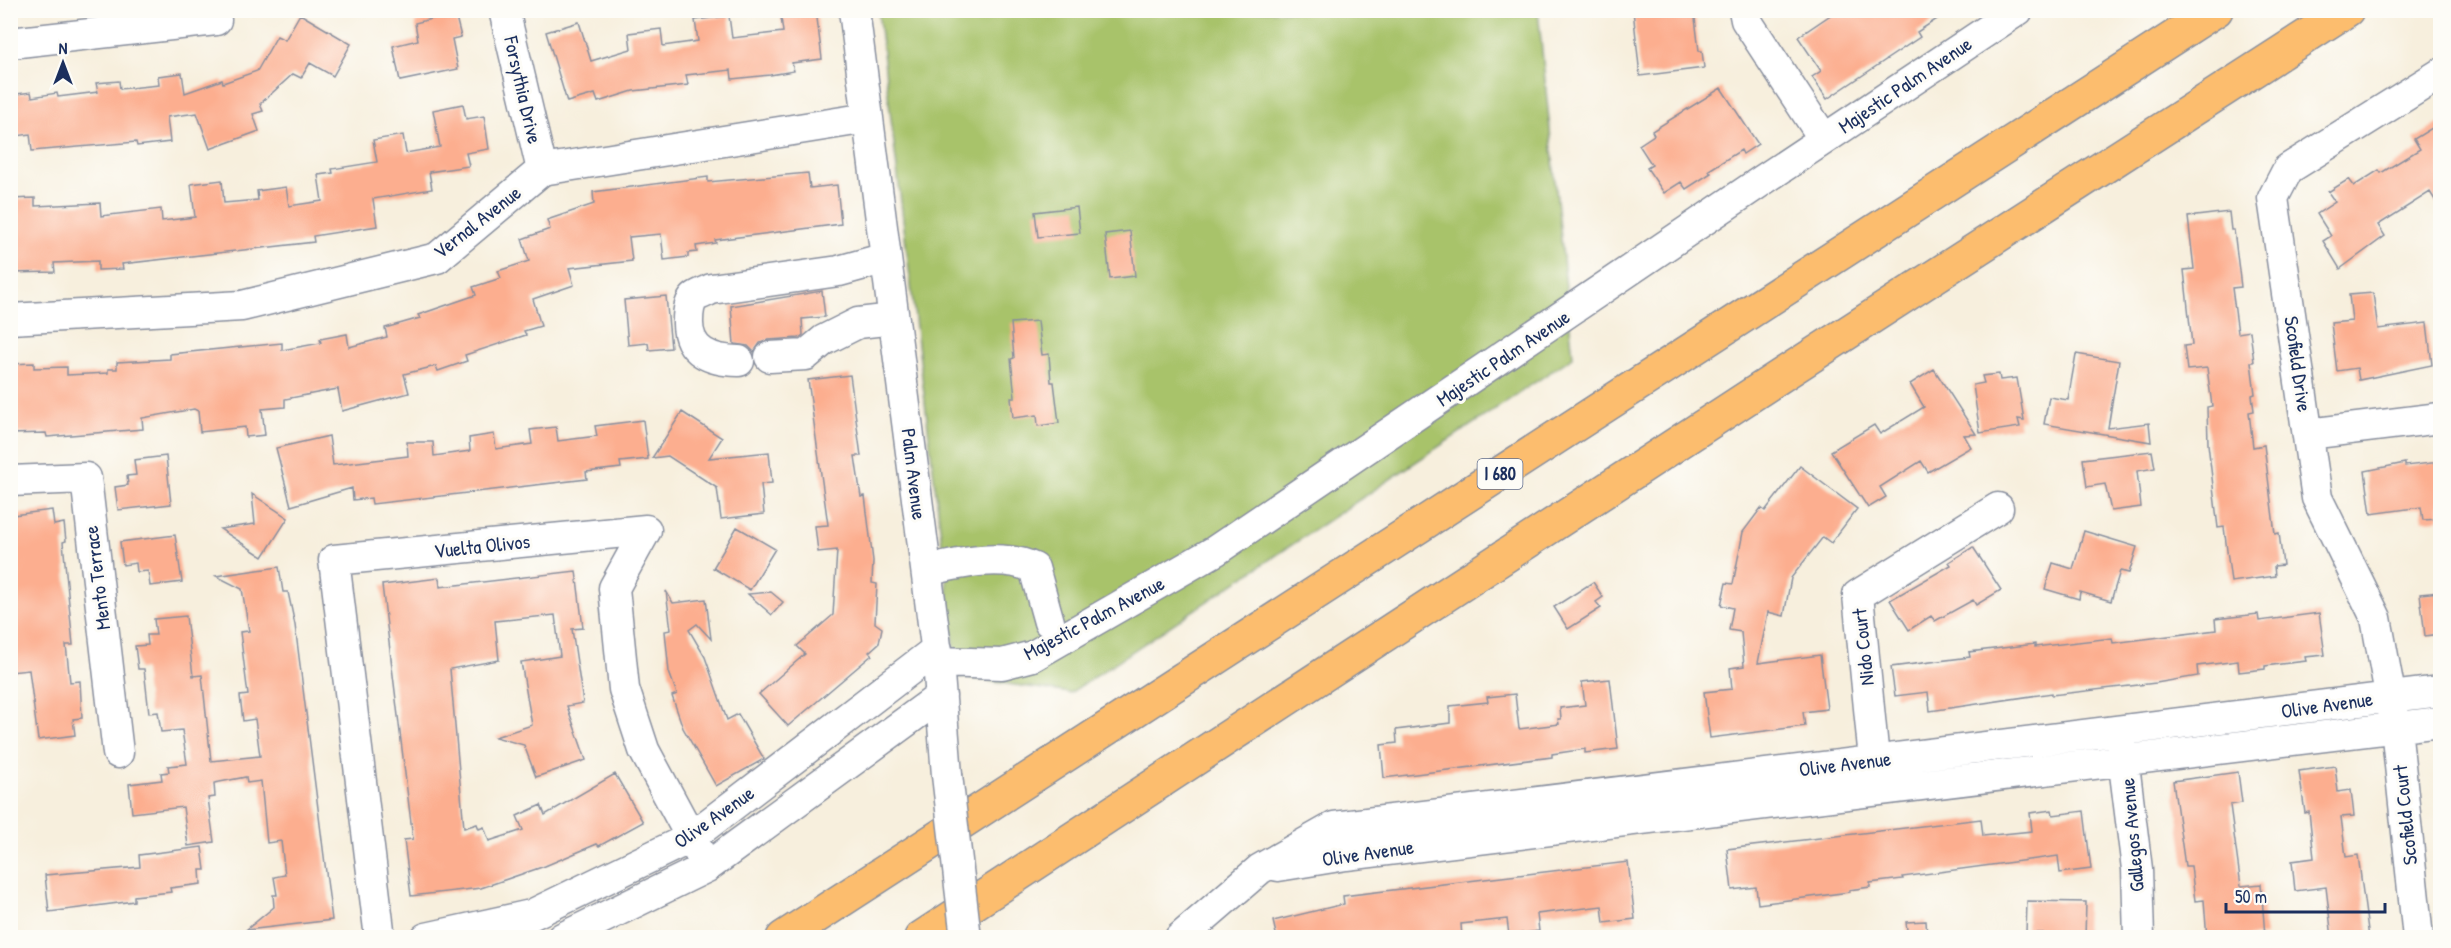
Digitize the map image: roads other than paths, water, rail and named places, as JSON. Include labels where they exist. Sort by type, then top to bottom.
[{"type":"highway","name":"I 680","points":[[783,938],[2216,10]]},
{"type":"highway","points":[[921,938],[1795,366],[2348,10]]},
{"type":"street","name":"Forsythia Drive","points":[[504,10],[543,170]]},
{"type":"street","name":"Palm Avenue","points":[[854,10],[938,655],[947,775],[966,938]]},
{"type":"street","points":[[1744,10],[1746,20],[1824,139]]},
{"type":"street","name":"Majestic Palm Avenue","points":[[938,655],[970,663],[1002,664],[1033,656],[1215,551],[2018,10]]},
{"type":"street","points":[[10,43],[216,20]]},
{"type":"street","name":"Scofield Drive","points":[[2396,728],[2376,618],[2317,498],[2273,198],[2288,169],[2440,74]]},
{"type":"street","points":[[543,170],[868,118]]},
{"type":"street","name":"Vernal Avenue","points":[[10,319],[242,306],[437,258],[543,170]]},
{"type":"street","points":[[739,361],[720,361],[697,350],[690,338],[688,323],[688,311],[694,298],[711,289],[840,271],[886,258]]},
{"type":"street","points":[[770,357],[806,354],[824,340],[858,323],[894,320]]},
{"type":"street","points":[[2308,434],[2440,418]]},
{"type":"street","name":"Mento Terrace","points":[[10,481],[86,478],[118,753]]},
{"type":"street","name":"Nido Court","points":[[1877,791],[1858,595],[1998,508]]},
{"type":"street","name":"Vuelta Olivos","points":[[380,938],[334,560],[646,530],[614,588],[624,689],[644,750],[707,867]]},
{"type":"street","points":[[927,571],[954,564],[1020,561],[1034,568],[1049,622]]},
{"type":"street","name":"Olive Avenue","points":[[426,938],[531,915],[690,838],[938,655]]},
{"type":"street","name":"Olive Avenue","points":[[1180,938],[1260,869],[1334,827],[2440,691]]},
{"type":"street","name":"Olive Avenue","points":[[562,938],[707,867],[941,696]]},
{"type":"street","name":"Olive Avenue","points":[[1260,869],[1346,855],[2440,722]]},
{"type":"street","name":"Scofield Court","points":[[2396,728],[2418,938]]},
{"type":"street","name":"Gallegos Avenue","points":[[2120,732],[2137,869],[2139,938]]}]
